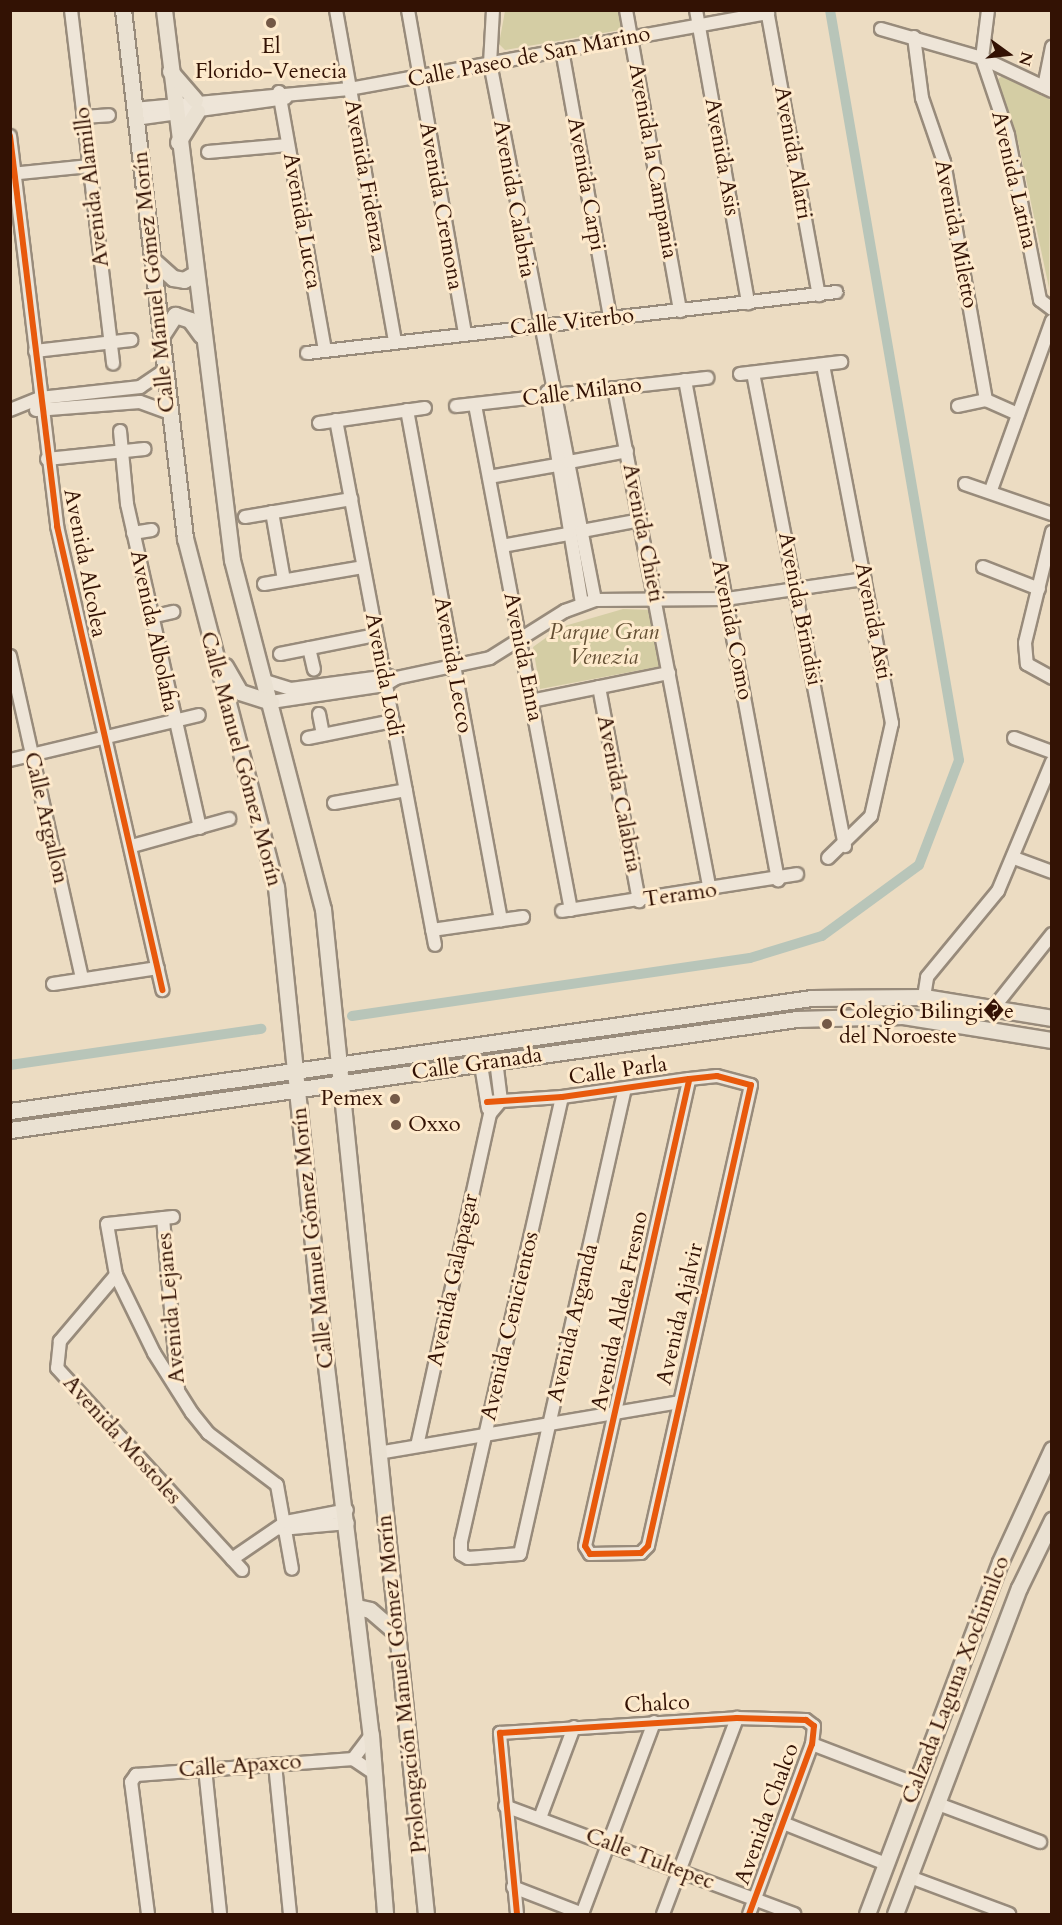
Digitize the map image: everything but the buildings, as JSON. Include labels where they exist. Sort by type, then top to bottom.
[{"type":"main road","name":"Calle Manuel Gómez Morín","points":[[123,10],[153,260],[168,412],[185,538],[204,622],[271,860],[294,1072],[348,1516]]},
{"type":"main road","name":"Calle Manuel Gómez Morín","points":[[164,10],[201,334],[232,560],[316,869],[341,1083],[378,1453]]},
{"type":"main road","points":[[170,71],[196,106],[178,142]]},
{"type":"main road","points":[[153,260],[173,278],[184,280],[194,274]]},
{"type":"main road","points":[[161,340],[166,323],[175,315],[190,320],[201,334]]},
{"type":"main road","points":[[204,622],[237,689],[271,702]]},
{"type":"main road","name":"Calle Granada","points":[[10,1111],[339,1066],[765,1003],[924,997],[995,1006],[1052,1018]]},
{"type":"main road","name":"Calle Granada","points":[[10,1130],[296,1089],[849,1016],[952,1021],[1052,1040]]},
{"type":"main road","name":"Calzada Laguna Xochimilco","points":[[867,1914],[1000,1562],[1052,1449]]},
{"type":"main road","name":"Prolongación Manuel Gómez Morín","points":[[378,1453],[426,1914]]},
{"type":"main road","name":"Prolongación Manuel Gómez Morín","points":[[348,1516],[371,1735],[385,1914]]},
{"type":"main road","name":"Calzada Laguna Xochimilco","points":[[896,1914],[1019,1588],[1052,1520]]},
{"type":"main road","points":[[357,1607],[396,1633]]},
{"type":"main road","points":[[891,1914],[915,1840],[913,1832],[900,1826]]},
{"type":"street","name":"Avenida Alamillo","points":[[71,10],[113,364]]},
{"type":"street","name":"Avenida Fidenza","points":[[336,10],[395,342]]},
{"type":"street","name":"Avenida Cremona","points":[[408,10],[418,78],[465,334]]},
{"type":"street","points":[[412,34],[416,10]]},
{"type":"street","name":"Avenida Calabria","points":[[493,10],[490,63],[563,463],[582,531],[595,600]]},
{"type":"street","name":"Avenida la Campania","points":[[626,10],[680,311]]},
{"type":"street","name":"Avenida Asis","points":[[696,10],[748,303]]},
{"type":"street","name":"Avenida Latina","points":[[988,10],[982,58],[1008,135],[1040,300],[1052,309]]},
{"type":"street","name":"Calle Paseo de San Marino","points":[[135,114],[349,89],[418,78],[767,12]]},
{"type":"street","name":"Avenida Alatri","points":[[767,12],[819,295]]},
{"type":"street","points":[[881,29],[982,58],[1048,89],[1052,47]]},
{"type":"street","name":"Avenida Miletto","points":[[914,37],[922,98],[944,162],[986,400]]},
{"type":"street","name":"Avenida Carpi","points":[[562,50],[610,317]]},
{"type":"street","name":"Avenida Lucca","points":[[283,97],[288,145],[325,351]]},
{"type":"street","points":[[83,117],[109,115]]},
{"type":"street","points":[[10,136],[35,351],[35,402],[42,413],[146,402],[168,412]]},
{"type":"street","points":[[208,153],[288,145]]},
{"type":"street","points":[[13,174],[89,166]]},
{"type":"street","name":"Calle Viterbo","points":[[307,353],[837,292]]},
{"type":"street","points":[[991,490],[1052,321]]},
{"type":"street","points":[[35,351],[131,340]]},
{"type":"street","points":[[740,374],[841,362]]},
{"type":"street","name":"Avenida Asti","points":[[823,365],[865,579],[892,740],[879,798],[845,846],[828,858]]},
{"type":"street","points":[[10,410],[35,402],[146,384],[164,371]]},
{"type":"street","name":"Avenida Brindisi","points":[[753,373],[845,846]]},
{"type":"street","name":"Calle Milano","points":[[456,406],[550,393],[707,378]]},
{"type":"street","name":"Avenida Como","points":[[685,380],[778,880]]},
{"type":"street","points":[[125,388],[127,403]]},
{"type":"street","name":"Avenida Chieti","points":[[614,388],[710,891]]},
{"type":"street","points":[[100,391],[102,406]]},
{"type":"street","points":[[958,406],[986,400],[1017,414]]},
{"type":"street","name":"Avenida Enna","points":[[475,405],[521,642],[566,910]]},
{"type":"street","points":[[319,423],[425,408]]},
{"type":"street","name":"Avenida Lecco","points":[[407,410],[501,920]]},
{"type":"street","name":"Avenida Alcolea","points":[[42,413],[47,459],[104,738],[132,846],[162,990]]},
{"type":"street","name":"Avenida Lodi","points":[[336,420],[435,945]]},
{"type":"street","name":"Avenida Albolafia","points":[[120,431],[133,533],[200,828]]},
{"type":"street","points":[[47,459],[144,449]]},
{"type":"street","points":[[489,477],[627,451]]},
{"type":"street","name":"Avenida Calabria","points":[[563,463],[568,534],[582,603]]},
{"type":"street","points":[[965,484],[991,490],[1052,514]]},
{"type":"street","points":[[246,517],[351,499]]},
{"type":"street","points":[[272,512],[284,580]]},
{"type":"street","points":[[582,531],[640,520]]},
{"type":"street","points":[[133,533],[152,530]]},
{"type":"street","points":[[1052,532],[1025,657],[1032,669],[1052,678]]},
{"type":"street","points":[[502,546],[568,534]]},
{"type":"street","points":[[264,584],[363,567]]},
{"type":"street","points":[[983,567],[1039,589]]},
{"type":"street","points":[[271,702],[490,658],[521,642],[582,603],[595,600],[726,599],[865,579]]},
{"type":"street","points":[[152,617],[173,612]]},
{"type":"street","points":[[280,654],[376,636]]},
{"type":"street","points":[[309,648],[314,669]]},
{"type":"street","name":"Calle Argallon","points":[[10,656],[82,979]]},
{"type":"street","points":[[531,701],[669,673]]},
{"type":"street","points":[[265,681],[291,689],[384,680]]},
{"type":"street","name":"Avenida Calabria","points":[[599,687],[639,901]]},
{"type":"street","points":[[319,714],[323,735]]},
{"type":"street","points":[[10,760],[199,715]]},
{"type":"street","points":[[308,738],[393,721]]},
{"type":"street","points":[[1014,738],[1052,752]]},
{"type":"street","points":[[924,997],[927,977],[983,913],[1014,858],[1052,762]]},
{"type":"street","points":[[333,803],[406,790]]},
{"type":"street","points":[[132,846],[229,819]]},
{"type":"street","points":[[1014,858],[1052,872]]},
{"type":"street","name":"Teramo","points":[[566,910],[710,891],[778,880],[797,874]]},
{"type":"street","points":[[432,930],[523,917]]},
{"type":"street","points":[[995,1006],[1052,934]]},
{"type":"street","points":[[53,984],[158,968]]},
{"type":"street","points":[[488,1064],[501,1101]]},
{"type":"street","name":"Avenida Galapagar","points":[[417,1446],[488,1108],[488,1064]]},
{"type":"street","name":"Calle Parla","points":[[488,1108],[501,1101],[625,1089],[689,1079],[731,1076],[751,1085]]},
{"type":"street","name":"Avenida Aldea Fresno","points":[[586,1551],[689,1079]]},
{"type":"street","name":"Avenida Ajalvir","points":[[586,1551],[645,1551],[751,1085]]},
{"type":"street","name":"Avenida Arganda","points":[[462,1556],[518,1556],[625,1089]]},
{"type":"street","name":"Avenida Cenicientos","points":[[462,1556],[486,1434],[562,1096]]},
{"type":"street","name":"Avenida Lejanes","points":[[116,1275],[104,1227],[168,1217],[178,1391],[208,1433],[277,1485],[292,1569]]},
{"type":"street","points":[[116,1275],[178,1391]]},
{"type":"street","name":"Avenida Mostoles","points":[[116,1275],[60,1341],[57,1368],[242,1570]]},
{"type":"street","points":[[378,1453],[678,1402]]},
{"type":"street","points":[[232,1559],[283,1527],[348,1516]]},
{"type":"street","points":[[663,1914],[737,1718]]},
{"type":"street","name":"Chalco","points":[[505,1806],[500,1733],[737,1718],[800,1718],[814,1726]]},
{"type":"street","points":[[513,1887],[583,1914],[654,1722]]},
{"type":"street","name":"Avenida Chalco","points":[[749,1914],[812,1744],[814,1726]]},
{"type":"street","points":[[540,1818],[574,1727]]},
{"type":"street","points":[[371,1735],[352,1759],[374,1773]]},
{"type":"street","points":[[812,1744],[916,1784]]},
{"type":"street","name":"Calle Apaxco","points":[[148,1914],[131,1782],[141,1773],[352,1759]]},
{"type":"street","points":[[275,1764],[290,1914]]},
{"type":"street","points":[[205,1768],[220,1914]]},
{"type":"street","points":[[938,1804],[1040,1842]]},
{"type":"street","points":[[505,1806],[517,1914]]},
{"type":"street","name":"Calle Tultepec","points":[[505,1806],[794,1914]]},
{"type":"street","points":[[783,1823],[886,1864]]},
{"type":"street","points":[[910,1877],[980,1909],[1009,1914]]},
{"type":"green space","points":[[505,11],[622,11],[626,29],[505,50],[499,44]]},
{"type":"green space","points":[[1002,76],[1051,100],[1049,288],[1018,141],[997,80]]},
{"type":"green space","name":"Parque Gran Venezia","points":[[623,609],[653,610],[662,666],[540,689],[533,647],[561,627]]},
{"type":"waterway","points":[[352,1016],[750,958],[822,936],[919,865],[959,760],[830,10]]},
{"type":"waterway","points":[[10,1065],[261,1029]]},
{"type":"cycle path","points":[[10,136],[57,526],[162,990]]},
{"type":"cycle path","points":[[487,1102],[562,1097],[689,1079],[717,1076],[751,1085],[648,1546],[641,1553],[590,1554],[585,1546],[689,1079]]},
{"type":"cycle path","points":[[517,1914],[500,1733],[737,1718],[806,1720],[814,1726],[812,1744],[749,1914]]},
{"type":"place","name":"El Florido-Venecia","points":[[271,23]]},
{"type":"place","name":"Colegio Bilingi�e del Noroeste","points":[[827,1024]]},
{"type":"place","name":"Pemex","points":[[395,1099]]},
{"type":"place","name":"Oxxo","points":[[396,1125]]}]
